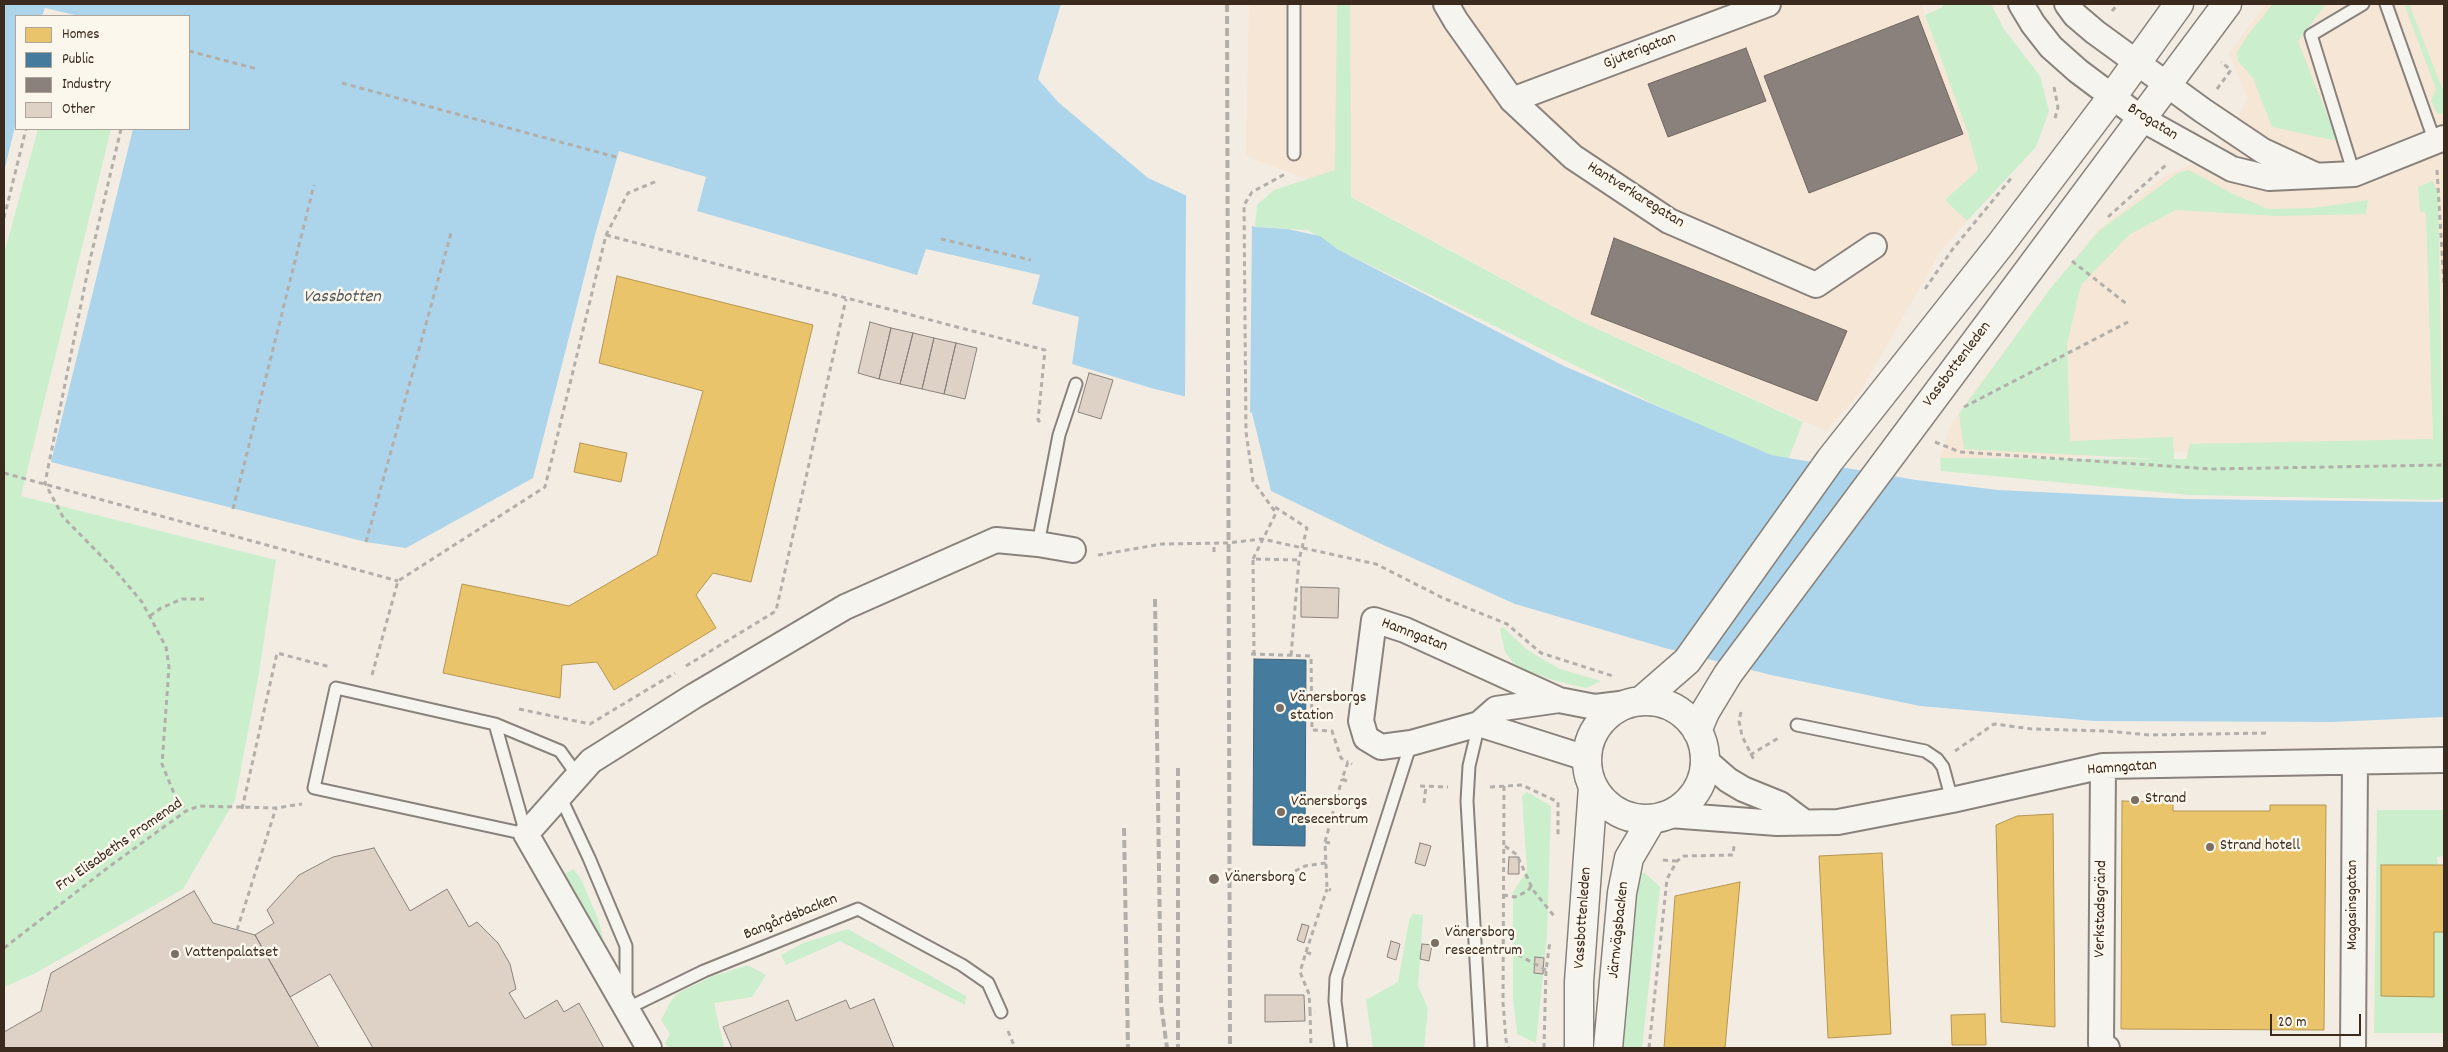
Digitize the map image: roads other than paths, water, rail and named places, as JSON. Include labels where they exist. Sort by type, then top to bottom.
[{"type":"main road","points":[[1635,702],[1687,661],[1830,460],[2000,245],[2112,97],[2179,4]]},
{"type":"main road","name":"Vassbottenleden","points":[[1697,732],[1721,684],[2227,4]]},
{"type":"main road","points":[[1635,702],[1656,702],[1677,710],[1688,719],[1697,732],[1703,745],[1705,760],[1702,777],[1695,793],[1684,806],[1661,817],[1634,818],[1618,813],[1603,802],[1593,788],[1586,758],[1588,746],[1598,724],[1617,708],[1635,702]]},
{"type":"main road","name":"Vassbottenleden","points":[[1579,1048],[1579,982],[1593,788]]},
{"type":"main road","name":"Järnvägsbacken","points":[[1608,1048],[1622,892],[1630,858],[1661,817]]},
{"type":"street","name":"Hantverkaregatan","points":[[1446,4],[1512,100],[1573,157],[1669,221],[1816,285],[1874,246]]},
{"type":"street","name":"Gjuterigatan","points":[[1512,100],[1768,4]]},
{"type":"street","name":"Brogatan","points":[[2021,4],[2033,24],[2051,47],[2068,64],[2142,119],[2232,169],[2269,178],[2354,174],[2440,140]]},
{"type":"street","name":"Brogatan","points":[[2067,4],[2075,15],[2095,32],[2263,151],[2317,175]]},
{"type":"street","points":[[649,1048],[526,834],[591,761],[678,706],[845,608],[996,540],[1073,550]]},
{"type":"street","name":"Hamngatan","points":[[1559,700],[1496,709],[1479,724],[1411,743],[1382,747],[1366,738],[1361,721],[1374,620],[1405,630],[1559,700],[1595,707],[1635,702]]},
{"type":"street","points":[[1479,724],[1586,758]]},
{"type":"street","points":[[1705,760],[1743,789],[1780,804],[1804,822]]},
{"type":"street","name":"Hamngatan","points":[[1661,817],[1838,822],[1952,800],[2103,766],[2444,760]]},
{"type":"street","name":"Magasinsgatan","points":[[2352,1048],[2354,762]]},
{"type":"street","name":"Verkstadsgränd","points":[[2103,766],[2100,1044],[2107,1048]]},
{"type":"lane","points":[[1294,4],[1294,154]]},
{"type":"lane","points":[[2354,174],[2311,35],[2364,4]]},
{"type":"lane","points":[[2386,4],[2440,140]]},
{"type":"lane","points":[[1038,544],[1059,435],[1076,384]]},
{"type":"lane","points":[[495,724],[526,834],[314,788],[336,688],[495,724],[560,751],[578,776]]},
{"type":"lane","points":[[1479,724],[1469,766],[1467,802],[1481,1048]]},
{"type":"lane","points":[[1797,726],[1925,751],[1940,763],[1952,800]]},
{"type":"lane","points":[[1341,1048],[1335,1000],[1336,978],[1411,743]]},
{"type":"lane","points":[[560,796],[589,858],[626,946],[626,1009]]},
{"type":"lane","name":"Bangårdsbacken","points":[[626,1009],[704,971],[858,909],[962,965],[988,983],[1001,1012]]},
{"type":"water","name":"Vassbotten","points":[[4,4],[1061,4],[1038,79],[1058,102],[1148,178],[1255,227],[1287,229],[1320,236],[1337,249],[1564,366],[1771,455],[1916,480],[1998,490],[2184,499],[2444,502],[2444,717],[2332,722],[2094,721],[1920,706],[1771,675],[1665,648],[1515,604],[1379,543],[1271,491],[1252,413],[1151,388],[1072,364],[1079,317],[1032,304],[1040,275],[926,249],[917,275],[697,211],[706,177],[619,151],[595,235],[533,478],[406,548],[366,542],[51,462],[133,130],[190,130],[190,15],[75,15],[45,8],[42,15],[15,15],[15,126],[4,172]]},
{"type":"railway","points":[[1227,4],[1230,1048]]},
{"type":"railway","points":[[1155,599],[1161,1004],[1167,1048]]},
{"type":"railway","points":[[1178,768],[1178,1048]]},
{"type":"railway","points":[[1124,828],[1128,1048]]},
{"type":"place","name":"Vänersborgs station","points":[[1280,708]]},
{"type":"place","name":"Strand","points":[[2135,800]]},
{"type":"place","name":"Vänersborgs resecentrum","points":[[1281,812]]},
{"type":"place","name":"Strand hotell","points":[[2210,847]]},
{"type":"place","name":"Vänersborg C","points":[[1214,879]]},
{"type":"place","name":"Vänersborg resecentrum","points":[[1435,943]]},
{"type":"place","name":"Vattenpalatset","points":[[175,954]]}]
